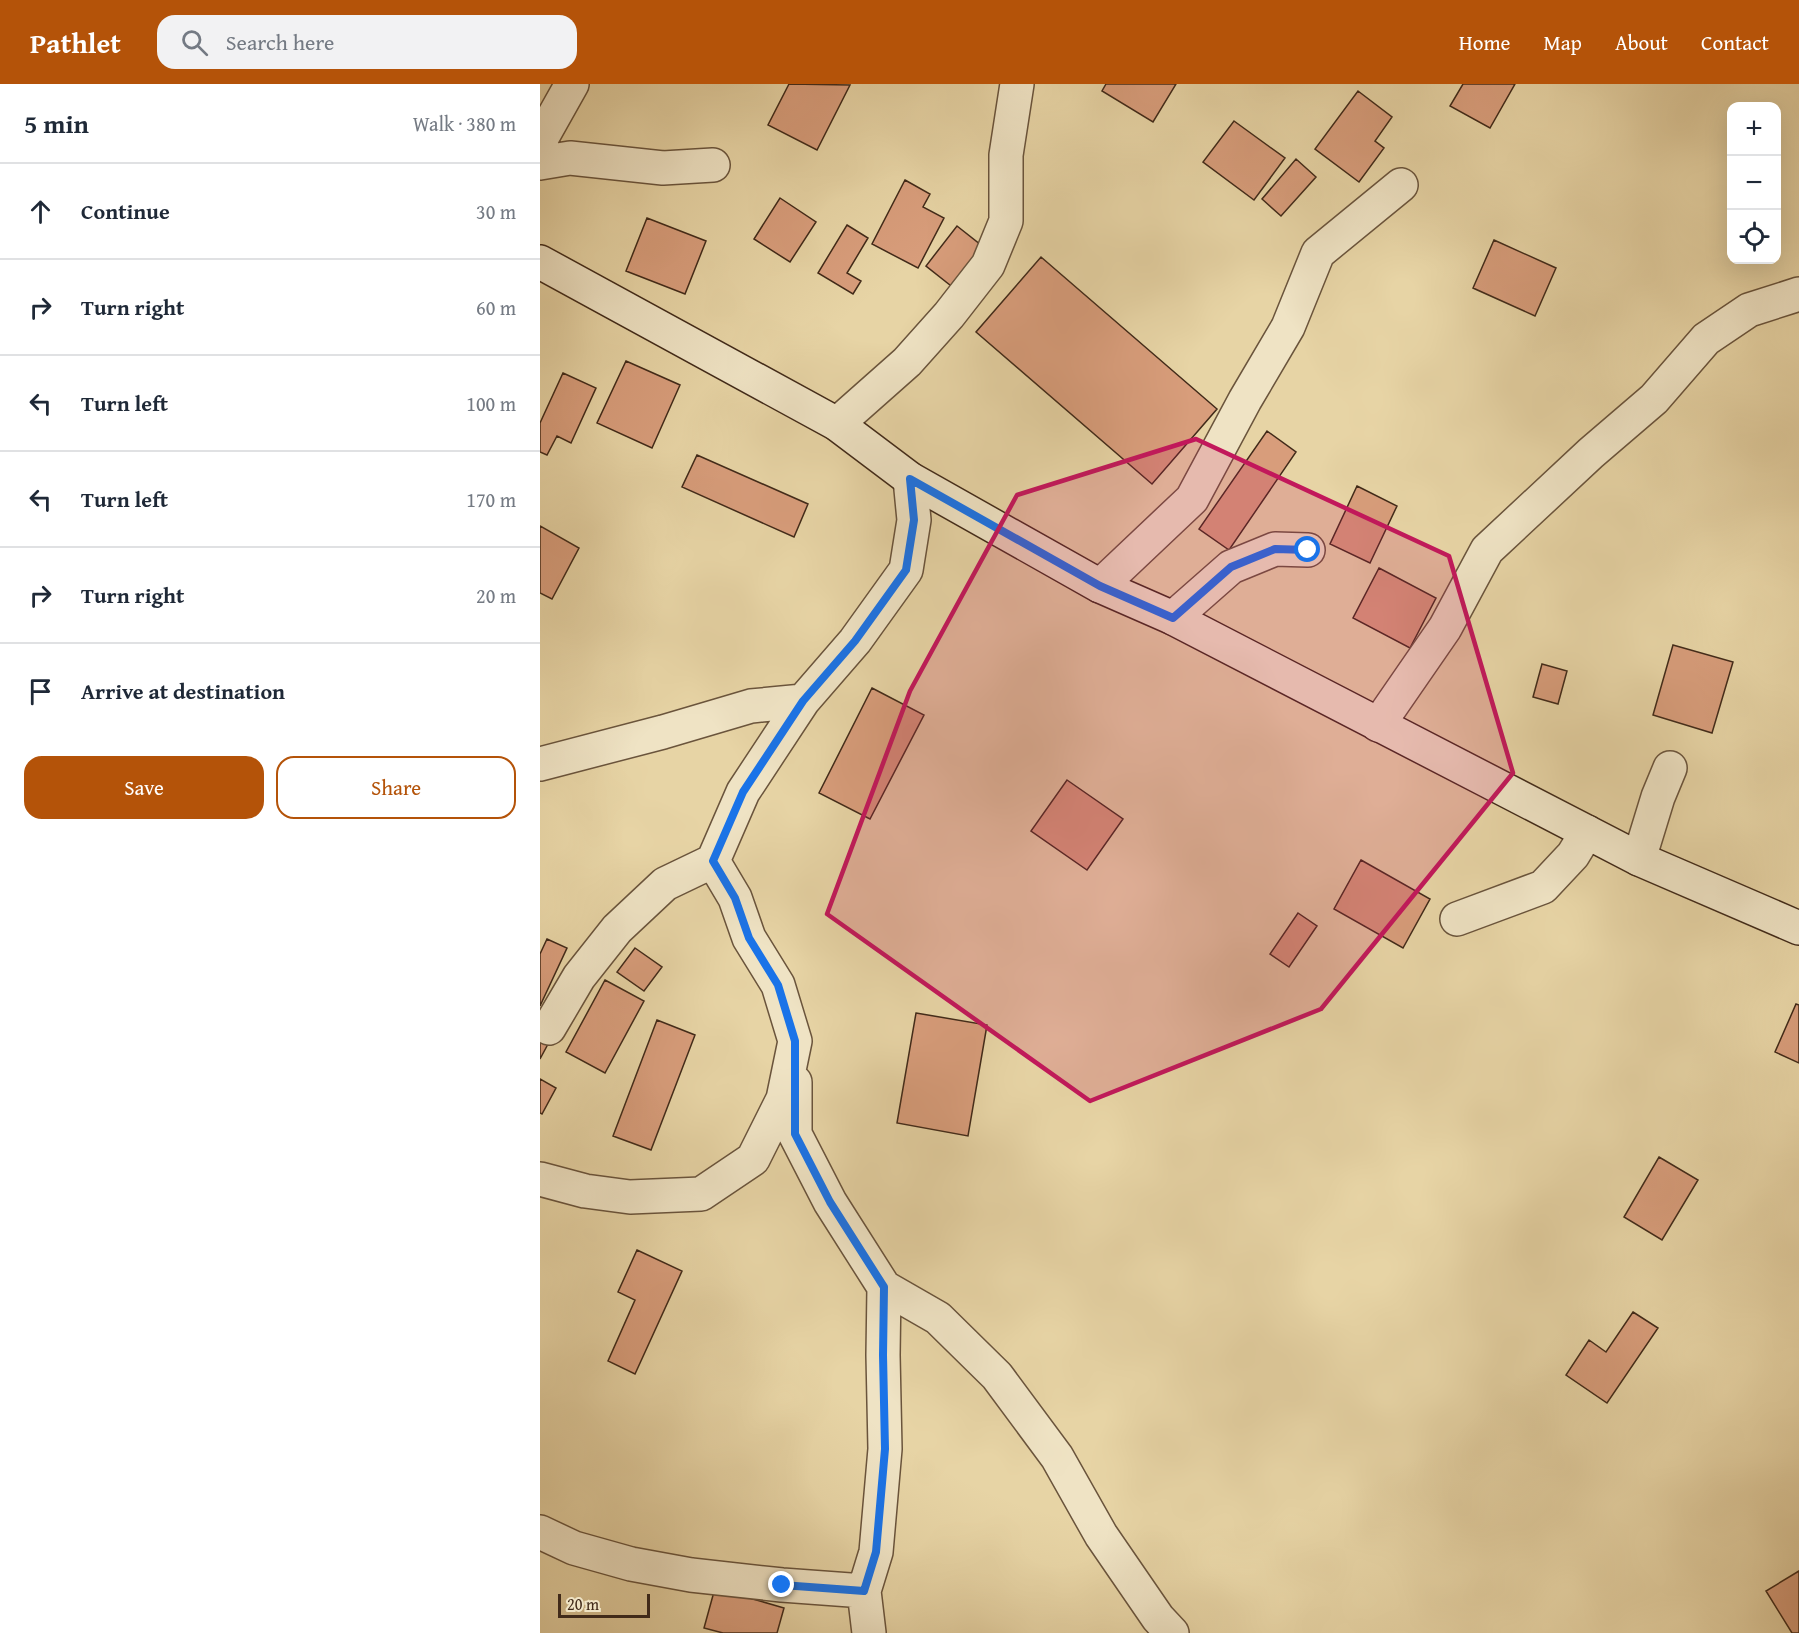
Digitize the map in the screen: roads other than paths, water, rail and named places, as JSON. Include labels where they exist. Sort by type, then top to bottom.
[{"type":"street","points":[[540,141],[572,84]]},
{"type":"street","points":[[837,424],[907,362],[949,315],[988,265],[1006,221],[1006,155],[1017,84]]},
{"type":"street","points":[[540,163],[570,158],[663,168],[713,165]]},
{"type":"street","points":[[1100,586],[1192,499],[1245,400],[1288,327],[1318,253],[1401,185]]},
{"type":"street","points":[[540,262],[837,424],[910,479],[1100,586],[1173,618],[1639,859],[1799,928]]},
{"type":"street","points":[[1378,725],[1445,628],[1487,550],[1591,453],[1654,399],[1706,339],[1749,310],[1799,294]]},
{"type":"street","points":[[549,1028],[579,977],[617,929],[665,884],[713,861],[743,792],[803,701],[855,641],[906,570],[914,520],[910,479]]},
{"type":"street","points":[[1173,618],[1231,567],[1275,549],[1308,550]]},
{"type":"street","points":[[540,764],[751,706],[803,701]]},
{"type":"street","points":[[1639,859],[1658,797],[1670,768]]},
{"type":"street","points":[[1456,919],[1543,887],[1573,855],[1587,832]]},
{"type":"street","points":[[713,861],[735,898],[749,938],[778,985],[795,1041],[795,1134],[830,1202],[884,1287],[938,1318],[998,1376],[1057,1457],[1107,1544],[1158,1618],[1172,1633]]},
{"type":"street","points":[[540,1179],[585,1191],[630,1197],[701,1194],[753,1159],[783,1099],[795,1041]]},
{"type":"street","points":[[869,1633],[864,1591],[876,1552],[885,1449],[884,1287]]},
{"type":"street","points":[[540,1532],[574,1548],[631,1564],[691,1575],[864,1591]]}]
